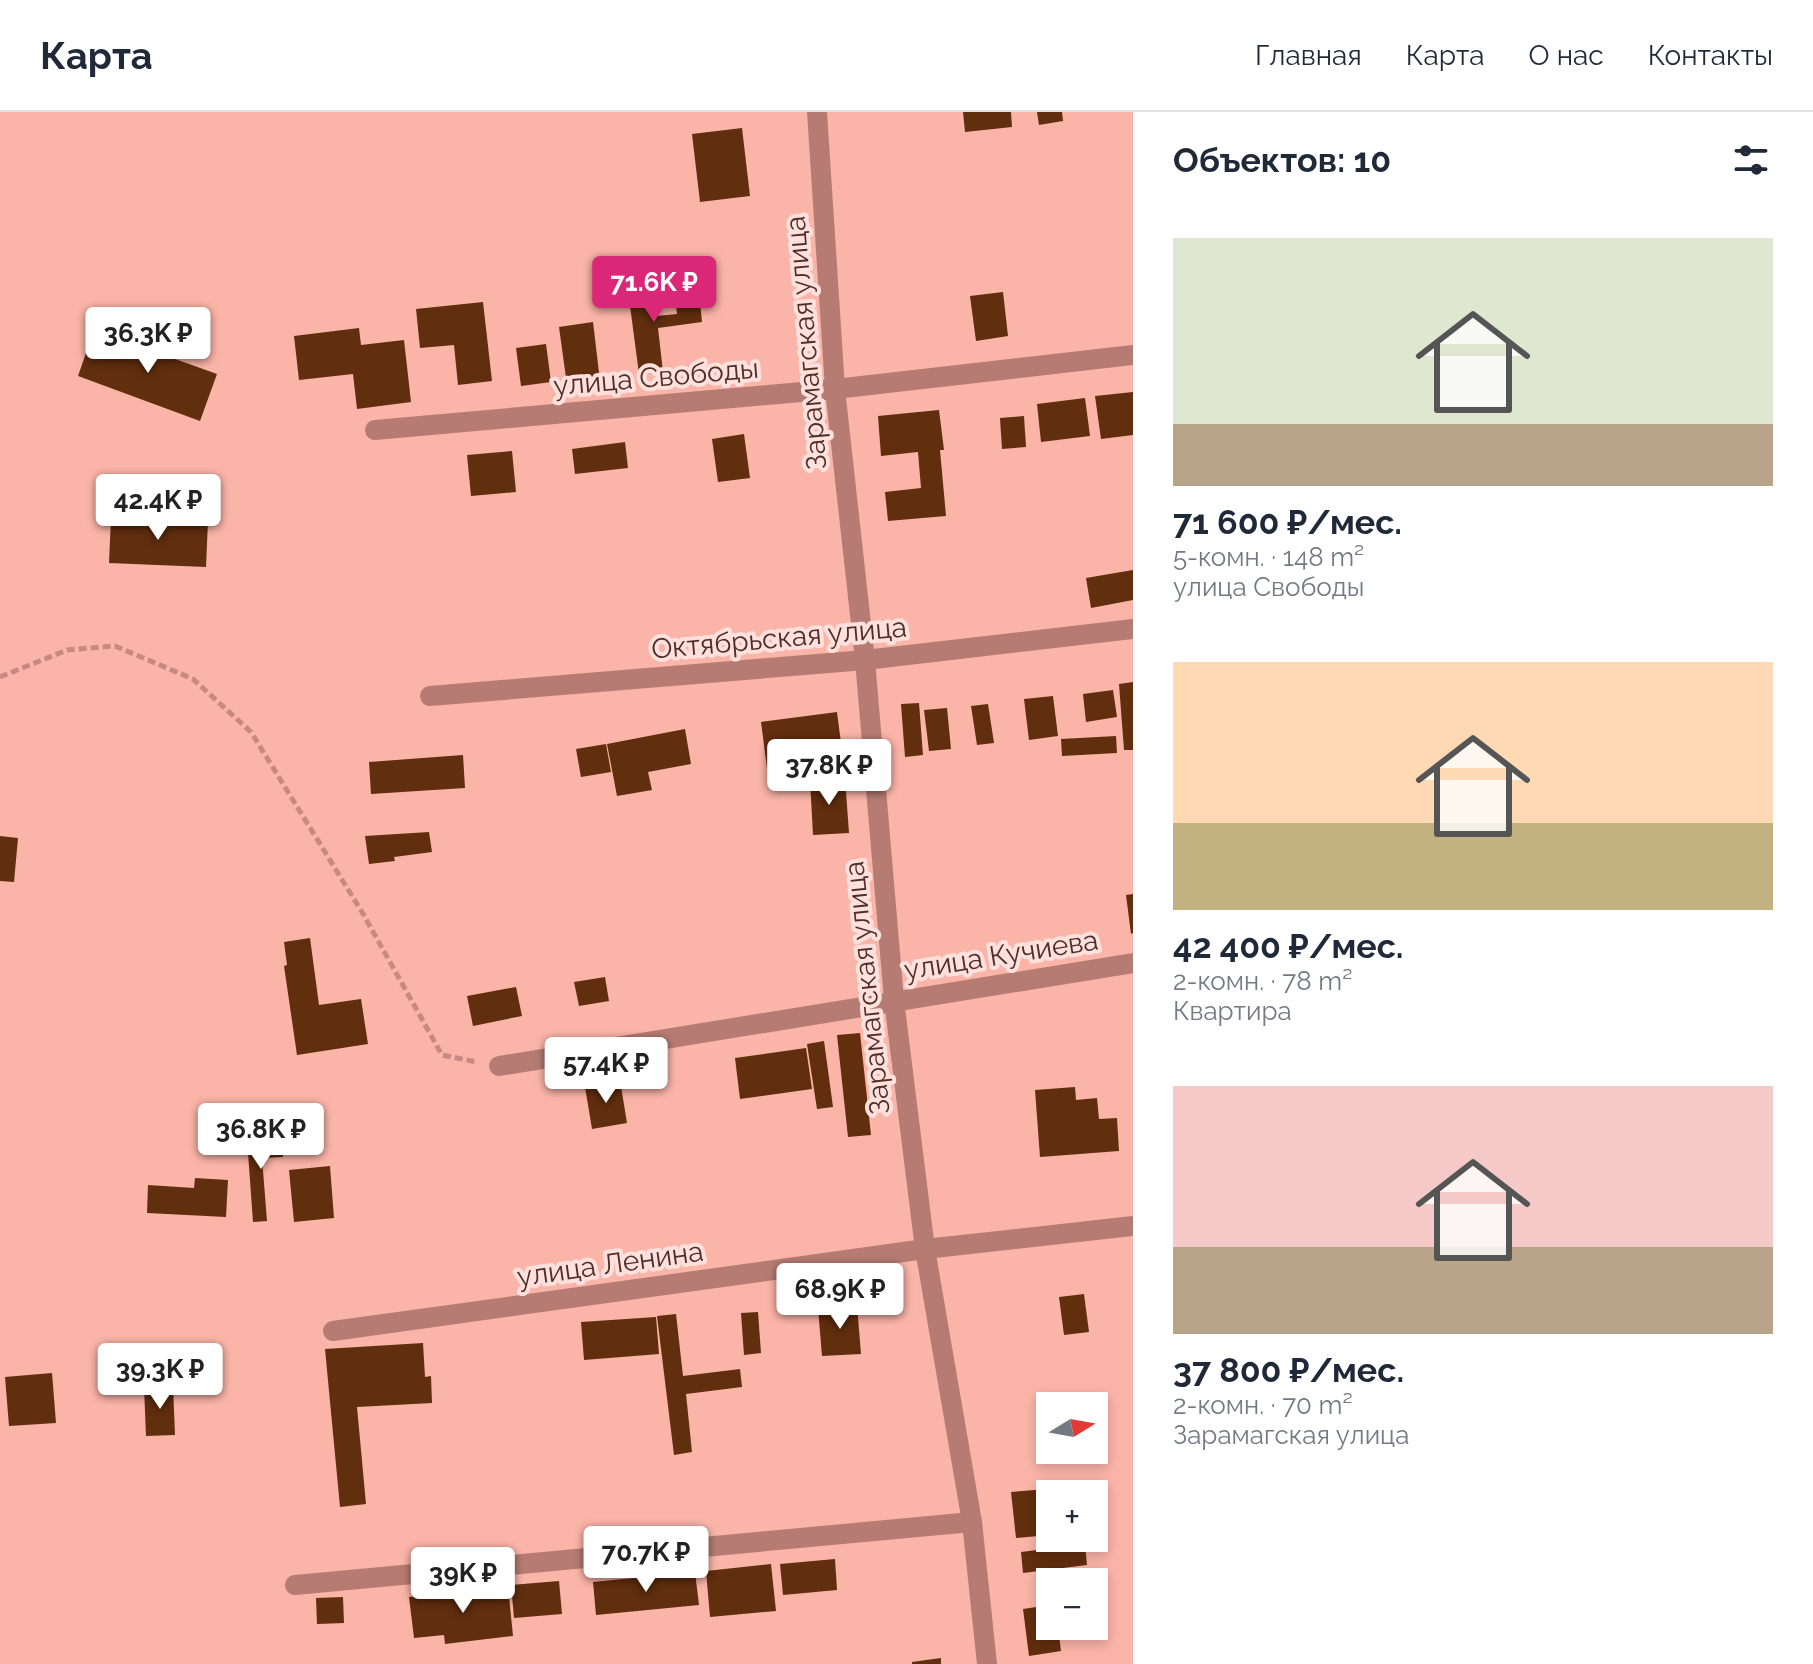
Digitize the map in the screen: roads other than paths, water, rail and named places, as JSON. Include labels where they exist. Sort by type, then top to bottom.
[{"type":"street","name":"Зарамагская улица","points":[[817,112],[835,389],[865,660],[894,1000],[925,1249],[972,1522],[987,1664]]},
{"type":"street","name":"улица Свободы","points":[[375,430],[835,389],[1133,355]]},
{"type":"street","name":"Октябрьская улица","points":[[430,696],[865,660],[1133,629]]},
{"type":"street","name":"улица Кучиева","points":[[499,1066],[1133,963]]},
{"type":"street","name":"улица Ленина","points":[[333,1331],[925,1249],[1133,1226]]},
{"type":"street","points":[[295,1585],[972,1522]]}]
